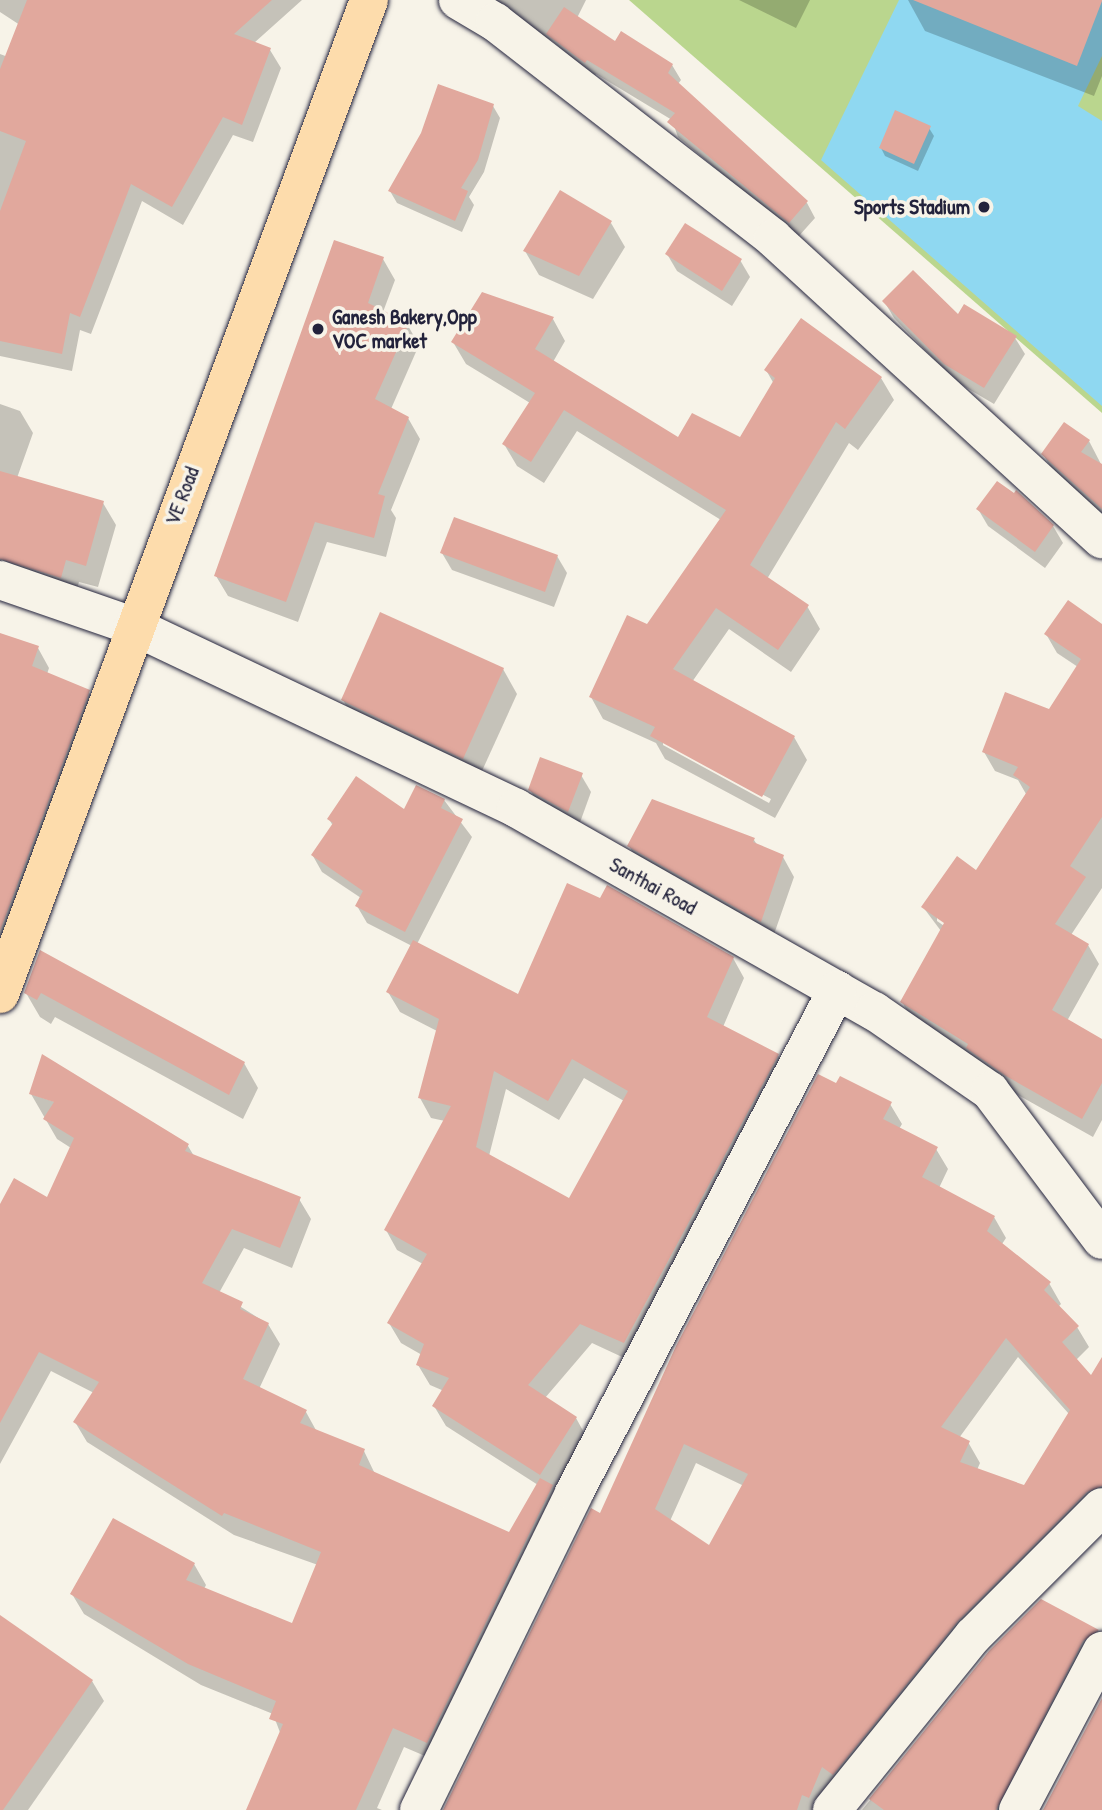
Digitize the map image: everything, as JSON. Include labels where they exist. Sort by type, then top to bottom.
[{"type":"main road","name":"VE Road","points":[[0,994],[134,626],[369,0]]},
{"type":"street","points":[[458,0],[495,22],[773,238],[1102,539]]},
{"type":"street","name":"Santhai Road","points":[[0,580],[134,626],[516,808],[837,990],[990,1091],[1102,1240]]},
{"type":"street","points":[[419,1810],[574,1493],[837,990]]},
{"type":"street","points":[[832,1810],[973,1636],[1102,1507]]},
{"type":"street","points":[[1018,1810],[1102,1651]]},
{"type":"green space","name":"Sports Stadium","points":[[629,0],[1102,0],[1102,413]]},
{"type":"water","name":"Sports Stadium","points":[[899,0],[1102,0],[1102,56],[1078,106],[1102,121],[1102,406],[821,160]]},
{"type":"building","points":[[27,0],[272,0],[234,34],[271,48],[242,125],[223,117],[172,207],[131,184],[80,317],[70,313],[62,354],[0,341],[0,211],[26,141],[0,131],[0,69]]},
{"type":"building","points":[[913,0],[1102,0],[1102,1],[1077,66]]},
{"type":"building","points":[[564,7],[615,41],[621,31],[673,64],[668,73],[808,201],[789,223],[667,122],[675,113],[587,60],[585,63],[546,34]]},
{"type":"building","points":[[438,84],[494,104],[478,160],[461,188],[468,191],[455,221],[388,191],[421,133]]},
{"type":"building","points":[[895,110],[931,126],[914,164],[879,148]]},
{"type":"building","points":[[560,190],[612,221],[579,276],[523,251]]},
{"type":"building","points":[[685,223],[742,259],[722,291],[665,254]]},
{"type":"building","points":[[334,240],[384,257],[368,303],[409,323],[375,399],[409,417],[378,494],[385,496],[374,538],[315,522],[286,602],[214,576]]},
{"type":"building","points":[[913,270],[958,314],[964,304],[1017,336],[984,388],[944,364],[882,301]]},
{"type":"building","points":[[482,292],[554,317],[535,349],[678,437],[692,413],[740,437],[775,378],[764,370],[801,318],[882,377],[845,429],[836,422],[750,565],[809,605],[778,650],[716,608],[673,669],[795,736],[762,797],[650,736],[655,727],[589,697],[627,615],[647,624],[726,510],[564,410],[531,462],[502,444],[535,393],[451,342]]},
{"type":"building","points":[[1064,422],[1090,440],[1081,452],[1102,464],[1102,509],[1041,454]]},
{"type":"building","points":[[0,471],[104,501],[86,566],[66,560],[61,578],[0,559]]},
{"type":"building","points":[[997,481],[1014,493],[1016,490],[1054,525],[1035,552],[976,509]]},
{"type":"building","points":[[454,517],[558,555],[545,592],[440,553]]},
{"type":"building","points":[[1068,600],[1102,624],[1102,817],[1070,866],[1086,877],[1055,924],[1089,944],[1052,1010],[1102,1039],[1102,1083],[1082,1119],[1006,1076],[966,1048],[968,1044],[900,1002],[944,923],[921,907],[957,856],[976,870],[1030,787],[1013,775],[1018,767],[982,752],[1005,692],[1049,709],[1081,659],[1044,634]]},
{"type":"building","points":[[380,612],[504,668],[463,759],[341,700]]},
{"type":"building","points":[[0,633],[39,646],[32,666],[90,690],[0,931]]},
{"type":"building","points":[[540,757],[583,773],[568,812],[528,790]]},
{"type":"building","points":[[356,776],[404,809],[416,785],[445,799],[441,808],[463,819],[405,932],[355,906],[363,891],[311,855],[333,823],[327,819]]},
{"type":"building","points":[[652,799],[755,838],[753,842],[784,855],[761,922],[627,846]]},
{"type":"building","points":[[567,883],[600,898],[607,885],[734,957],[707,1017],[779,1054],[624,1343],[580,1324],[528,1385],[577,1417],[540,1475],[432,1406],[449,1378],[416,1365],[424,1344],[387,1323],[427,1254],[384,1230],[451,1106],[418,1098],[439,1019],[386,992],[413,940],[518,994]],"holes":[[[572,1059],[628,1091],[569,1198],[476,1147],[494,1071],[548,1101]]]},
{"type":"building","points":[[40,950],[245,1062],[229,1095],[41,993],[37,1000],[24,993]]},
{"type":"building","points":[[42,1054],[189,1144],[185,1151],[301,1197],[280,1248],[232,1229],[202,1283],[243,1302],[240,1309],[269,1323],[243,1379],[307,1410],[300,1423],[365,1449],[359,1465],[509,1532],[540,1478],[553,1485],[427,1743],[393,1728],[356,1810],[246,1810],[283,1724],[269,1719],[276,1701],[188,1664],[70,1594],[113,1518],[195,1563],[186,1580],[292,1623],[321,1552],[224,1513],[222,1516],[73,1422],[99,1382],[39,1352],[0,1423],[0,1204],[14,1178],[47,1197],[74,1138],[43,1119],[54,1102],[29,1094]]},
{"type":"building","points":[[818,1074],[836,1083],[840,1076],[892,1102],[883,1119],[938,1147],[922,1177],[995,1216],[987,1231],[1051,1282],[1044,1290],[1079,1326],[1062,1342],[1091,1375],[1102,1357],[1102,1486],[1087,1492],[958,1621],[833,1775],[822,1767],[809,1798],[802,1795],[797,1810],[443,1810],[591,1508],[600,1513],[676,1346]],"holes":[[[1006,1338],[1070,1410],[1024,1485],[960,1462],[970,1441],[941,1427]],[[684,1444],[748,1474],[709,1545],[655,1509]]]},
{"type":"building","points":[[1041,1599],[1099,1630],[1083,1641],[996,1810],[884,1810],[869,1799],[989,1651]]},
{"type":"building","points":[[0,1615],[93,1680],[3,1810],[0,1810]]},
{"type":"building","points":[[1102,1698],[1102,1810],[1043,1810]]},
{"type":"place","name":"Sports Stadium","points":[[984,207]]},
{"type":"place","name":"Ganesh Bakery,Opp VOC market","points":[[318,329]]}]
